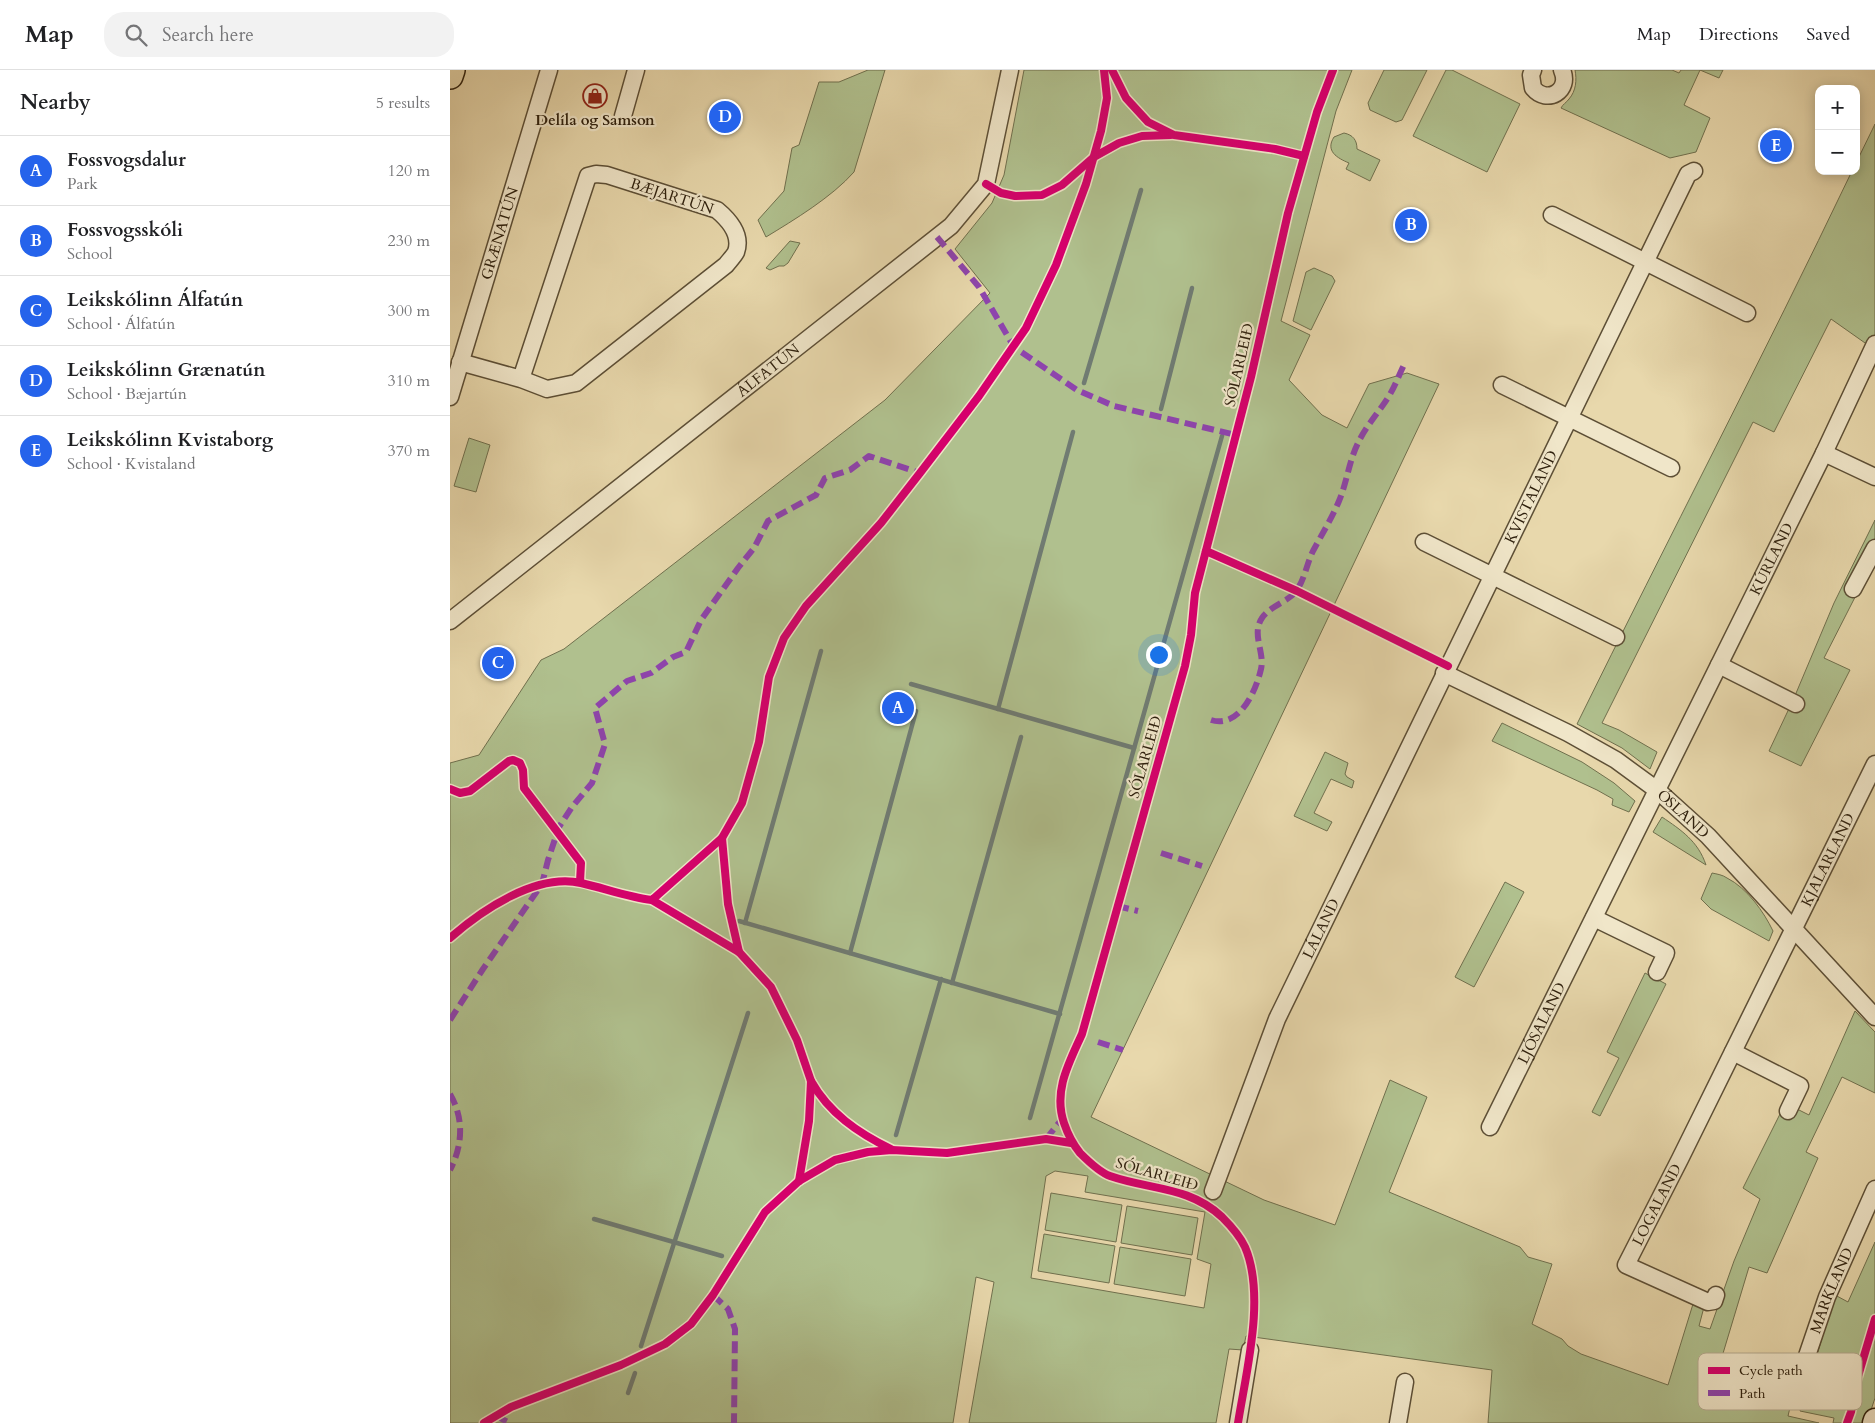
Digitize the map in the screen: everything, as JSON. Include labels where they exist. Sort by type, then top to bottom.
[{"type":"main road","points":[[450,76],[452,70]]},
{"type":"street","name":"GRÆNATÚN","points":[[450,397],[550,70]]},
{"type":"street","points":[[623,116],[636,70]]},
{"type":"street","name":"ÁLFATÚN","points":[[450,621],[950,226],[986,184],[1010,70]]},
{"type":"street","points":[[1533,70],[1531,75],[1533,88],[1541,95],[1549,96],[1558,93],[1562,89],[1564,83],[1562,70]]},
{"type":"street","name":"KVISTALAND","points":[[1444,672],[1688,174],[1694,171]]},
{"type":"street","name":"BÆJARTÚN","points":[[460,362],[521,379],[547,389],[576,383],[726,265],[736,251],[737,235],[728,219],[717,210],[607,175],[596,174],[588,176],[521,379]]},
{"type":"street","points":[[1552,215],[1747,313]]},
{"type":"street","name":"KÚRLAND","points":[[1657,790],[1824,453],[1875,344]]},
{"type":"street","points":[[1502,385],[1671,468]]},
{"type":"street","points":[[1824,453],[1875,477]]},
{"type":"street","points":[[1424,542],[1616,637]]},
{"type":"street","points":[[1853,589],[1875,548]]},
{"type":"street","points":[[1719,665],[1796,704]]},
{"type":"street","name":"ÓSLAND","points":[[1444,672],[1568,733],[1616,760],[1657,790],[1708,836],[1875,1017]]},
{"type":"street","name":"LÁLAND","points":[[1213,1191],[1277,1019],[1444,672]]},
{"type":"street","name":"KJALARLAND","points":[[1794,929],[1875,764]]},
{"type":"street","name":"LJÓSALAND","points":[[1490,1127],[1657,790]]},
{"type":"street","points":[[1594,918],[1666,953],[1657,972]]},
{"type":"street","name":"LOGALAND","points":[[1716,1295],[1714,1301],[1708,1302],[1626,1264],[1794,929]]},
{"type":"street","points":[[1733,1052],[1800,1086],[1788,1111]]},
{"type":"street","name":"MARKLAND","points":[[1808,1353],[1827,1297],[1875,1189]]},
{"type":"street","points":[[1238,1423],[1250,1350]]},
{"type":"street","points":[[1398,1423],[1405,1382]]},
{"type":"green space","points":[[868,70],[885,70],[854,172],[824,199],[766,237],[758,220],[784,191],[792,148],[799,145],[819,82],[839,82]]},
{"type":"green space","points":[[1024,70],[1352,70],[1336,111],[1281,321],[1310,335],[1289,380],[1322,415],[1347,428],[1369,384],[1407,373],[1439,384],[1091,1117],[1264,1200],[1335,1225],[1390,1080],[1427,1097],[1389,1192],[1520,1247],[1528,1257],[1552,1264],[1532,1324],[1562,1339],[1568,1346],[1581,1354],[1668,1385],[1693,1304],[1704,1307],[1699,1326],[1710,1329],[1734,1261],[1760,1199],[1743,1188],[1782,1110],[1793,1117],[1797,1109],[1809,1115],[1855,1011],[1875,1032],[1875,1093],[1842,1077],[1806,1152],[1818,1158],[1767,1273],[1749,1267],[1723,1353],[1698,1353],[1698,1410],[1789,1410],[1788,1416],[1819,1423],[1488,1423],[1492,1370],[1246,1336],[1243,1350],[1229,1349],[1216,1423],[969,1423],[994,1282],[976,1277],[953,1423],[450,1423],[450,763],[479,755],[541,660],[564,649],[885,400],[990,293],[955,249],[992,203],[1004,175]],"holes":[[[1055,1171],[1088,1176],[1085,1192],[1205,1212],[1197,1259],[1211,1264],[1204,1308],[1031,1278],[1046,1176]]]},
{"type":"green space","points":[[1384,70],[1427,70],[1402,120],[1396,122],[1370,110],[1368,103]]},
{"type":"green space","points":[[1446,70],[1452,70],[1520,104],[1487,172],[1413,136]]},
{"type":"green space","points":[[1575,70],[1672,70],[1679,73],[1681,70],[1700,70],[1684,105],[1710,118],[1696,152],[1670,158],[1561,108],[1575,89]]},
{"type":"green space","points":[[1700,70],[1723,70],[1719,78]]},
{"type":"green space","points":[[1875,124],[1875,350],[1831,319],[1774,432],[1753,422],[1602,723],[1619,730],[1657,752],[1650,769],[1622,748],[1577,724],[1850,175],[1860,175],[1860,155]]},
{"type":"green space","points":[[1344,133],[1354,138],[1357,149],[1380,160],[1370,181],[1346,169],[1349,163],[1340,159],[1332,150],[1331,146],[1334,137]]},
{"type":"green space","points":[[790,241],[800,243],[788,263],[770,270],[766,268]]},
{"type":"green space","points":[[1314,268],[1332,276],[1335,281],[1311,330],[1293,321],[1306,272]]},
{"type":"green space","points":[[469,438],[490,445],[476,492],[454,486]]},
{"type":"green space","points":[[1875,520],[1875,558],[1824,658],[1850,670],[1801,766],[1769,751],[1794,698],[1834,603]]},
{"type":"green space","points":[[1502,723],[1582,762],[1614,783],[1635,801],[1629,812],[1612,805],[1613,799],[1597,790],[1492,741]]},
{"type":"green space","points":[[1325,752],[1348,763],[1345,774],[1354,781],[1352,788],[1331,779],[1314,813],[1332,822],[1327,831],[1294,816]]},
{"type":"green space","points":[[1662,817],[1694,843],[1706,865],[1653,832]]},
{"type":"green space","points":[[1712,873],[1724,876],[1734,882],[1754,901],[1773,931],[1769,941],[1711,909],[1701,899]]},
{"type":"green space","points":[[1505,882],[1524,892],[1474,987],[1455,977]]},
{"type":"green space","points":[[1645,973],[1666,984],[1600,1116],[1592,1112],[1619,1058],[1607,1052]]},
{"type":"green space","points":[[1051,1193],[1122,1205],[1116,1242],[1045,1230]]},
{"type":"green space","points":[[1127,1206],[1198,1218],[1192,1255],[1121,1243]]},
{"type":"green space","points":[[1044,1234],[1115,1246],[1109,1283],[1038,1271]]},
{"type":"green space","points":[[1875,1242],[1875,1398],[1864,1423],[1833,1423],[1834,1418],[1800,1411],[1862,1410],[1862,1353],[1818,1353],[1835,1295],[1848,1302]]},
{"type":"green space","points":[[1120,1247],[1191,1259],[1185,1296],[1114,1284]]},
{"type":"waterway","points":[[1084,383],[1141,190]]},
{"type":"waterway","points":[[1161,409],[1192,288]]},
{"type":"waterway","points":[[998,709],[1073,432]]},
{"type":"waterway","points":[[1030,1118],[1222,436]]},
{"type":"waterway","points":[[745,923],[821,651]]},
{"type":"waterway","points":[[911,684],[1134,748]]},
{"type":"waterway","points":[[850,953],[916,711]]},
{"type":"waterway","points":[[952,983],[1021,737]]},
{"type":"waterway","points":[[739,921],[1060,1014]]},
{"type":"waterway","points":[[896,1135],[941,979]]},
{"type":"waterway","points":[[641,1346],[748,1013]]},
{"type":"waterway","points":[[594,1219],[722,1256]]},
{"type":"waterway","points":[[628,1393],[635,1373]]},
{"type":"marked path","points":[[937,237],[979,287],[1014,347],[1077,390],[1114,406],[1236,435]]},
{"type":"marked path","points":[[1211,720],[1221,721],[1230,719],[1238,714],[1255,688],[1262,663],[1258,637],[1259,624],[1266,614],[1294,594],[1300,585],[1313,551],[1339,501],[1358,443],[1389,396],[1404,365]]},
{"type":"marked path","points":[[450,1020],[542,884],[559,827],[572,807],[592,783],[605,744],[595,708],[627,681],[651,673],[673,657],[686,652],[701,620],[754,548],[768,521],[816,495],[825,478],[850,470],[869,456],[920,473]]},
{"type":"marked path","points":[[1161,853],[1202,866]]},
{"type":"marked path","points":[[1117,906],[1138,911]]},
{"type":"marked path","points":[[1098,1042],[1123,1050]]},
{"type":"marked path","points":[[450,1094],[455,1103],[460,1122],[457,1151],[450,1170]]},
{"type":"marked path","points":[[1046,1139],[1062,1119]]},
{"type":"marked path","points":[[713,1295],[728,1309],[735,1329],[734,1423]]},
{"type":"marked path","points":[[496,1416],[510,1423]]},
{"type":"cycle path","points":[[799,1181],[809,1121],[811,1081],[797,1040],[771,987],[739,952],[728,904],[722,838],[742,803],[759,742],[769,677],[784,638],[806,606],[881,523],[979,396],[1026,328],[1056,265],[1086,184],[1101,131],[1107,98],[1104,70]]},
{"type":"cycle path","points":[[1112,70],[1126,98],[1148,122],[1174,135],[1275,149],[1304,156]]},
{"type":"cycle path","name":"SÓLARLEIÐ","points":[[1238,1423],[1249,1358],[1254,1311],[1254,1288],[1251,1267],[1243,1243],[1222,1217],[1196,1199],[1169,1190],[1110,1176],[1090,1163],[1070,1139],[1064,1123],[1060,1100],[1064,1077],[1082,1034],[1185,666],[1191,635],[1195,593],[1251,377],[1288,213],[1317,112],[1333,70]]},
{"type":"cycle path","points":[[986,184],[1001,193],[1015,196],[1042,195],[1062,185],[1094,157],[1119,143],[1142,136],[1171,135]]},
{"type":"cycle path","points":[[1206,551],[1297,591],[1448,666]]},
{"type":"cycle path","points":[[450,789],[460,793],[470,791],[509,761],[513,760],[520,763],[523,770],[524,788],[581,863],[580,882]]},
{"type":"cycle path","points":[[450,938],[478,916],[511,896],[546,883],[564,881],[581,883],[652,900],[722,838]]},
{"type":"cycle path","points":[[652,900],[739,952]]},
{"type":"cycle path","points":[[811,1081],[826,1103],[845,1121],[891,1149]]},
{"type":"cycle path","points":[[484,1423],[511,1407],[621,1365],[665,1344],[691,1324],[713,1295],[765,1212],[799,1181],[835,1160],[868,1152],[892,1150],[947,1153],[1046,1139],[1071,1143]]},
{"type":"cycle path","points":[[1862,1363],[1875,1319]]},
{"type":"cycle path","points":[[1847,1423],[1851,1410]]},
{"type":"place","name":"Delíla og Samson","points":[[595,96]]},
{"type":"place","name":"Leikskólinn Grænatún","points":[[725,117]]},
{"type":"place","name":"Leikskólinn Kvistaborg","points":[[1776,146]]},
{"type":"place","name":"Fossvogsskóli","points":[[1411,225]]},
{"type":"place","name":"Leikskólinn Álfatún","points":[[498,663]]},
{"type":"place","name":"Fossvogsdalur","points":[[898,708]]}]
